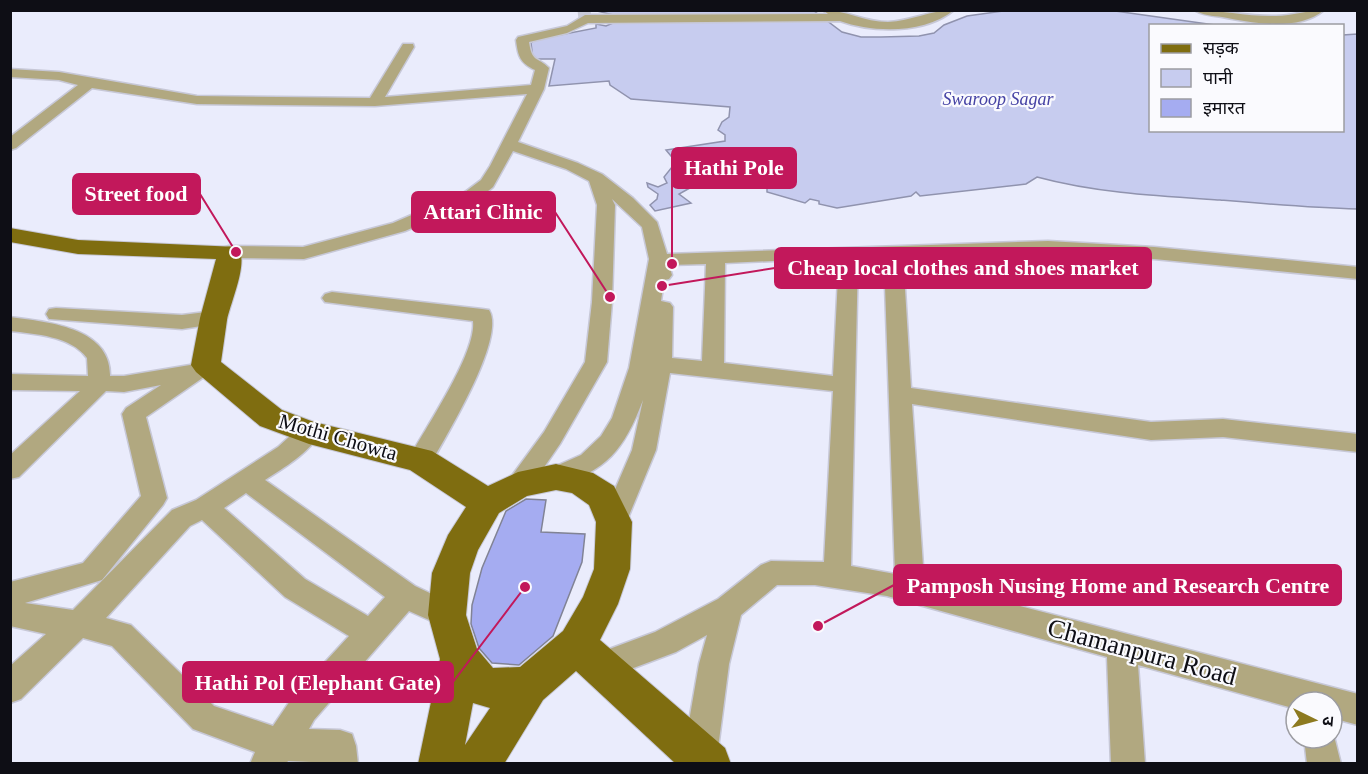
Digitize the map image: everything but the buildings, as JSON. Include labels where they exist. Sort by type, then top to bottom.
[{"type":"main road","points":[[10,235],[78,247],[229,252],[228,268],[214,318],[206,365]]},
{"type":"main road","name":"Mothi Chowta","points":[[206,365],[271,417],[309,432],[420,460],[456,481],[502,494]]},
{"type":"main road","points":[[600,666],[528,686],[484,688],[460,659],[447,615],[452,573],[461,546],[502,494],[556,477],[581,482],[602,496],[614,522],[612,569],[600,604],[600,666],[704,760]]},
{"type":"main road","points":[[440,764],[460,659]]},
{"type":"main road","points":[[479,764],[528,686]]},
{"type":"street","points":[[229,252],[304,253],[399,227],[471,196],[487,183],[510,145],[537,89],[542,68],[529,62],[524,55],[522,40],[531,36],[576,28],[585,19],[834,14],[882,25],[912,23],[948,10]]},
{"type":"street","points":[[1200,10],[1277,20],[1305,18],[1318,10]]},
{"type":"street","points":[[375,102],[408,47]]},
{"type":"street","points":[[10,73],[58,76],[197,100],[375,102],[537,89]]},
{"type":"street","points":[[10,146],[89,83]]},
{"type":"street","points":[[510,145],[563,163],[596,178],[627,202],[651,226],[664,284],[661,365],[644,450],[614,522]]},
{"type":"street","points":[[502,494],[552,438],[596,362],[602,302],[606,205],[596,178]]},
{"type":"street","points":[[658,260],[1048,247],[1154,253],[1358,273]]},
{"type":"street","points":[[893,251],[910,590]]},
{"type":"street","points":[[837,576],[849,252]]},
{"type":"street","points":[[713,369],[716,258]]},
{"type":"street","points":[[556,477],[589,463],[619,430],[643,364],[652,285],[658,260]]},
{"type":"street","points":[[332,298],[482,315],[484,332],[460,390],[420,460]]},
{"type":"street","points":[[56,314],[182,322],[214,318]]},
{"type":"street","points":[[10,324],[68,336],[88,344],[98,358],[99,385],[10,470]]},
{"type":"street","points":[[10,382],[124,384],[177,375],[206,365]]},
{"type":"street","points":[[10,595],[92,572],[154,498],[134,414],[206,365]]},
{"type":"street","points":[[661,365],[844,385]]},
{"type":"street","points":[[900,394],[1151,431],[1223,428],[1358,443]]},
{"type":"street","points":[[10,688],[98,607],[181,518],[205,507],[247,480],[287,453],[309,432]]},
{"type":"street","points":[[247,480],[405,595],[447,615]]},
{"type":"street","points":[[205,507],[295,588],[371,633]]},
{"type":"street","name":"Chamanpura Road","points":[[600,666],[665,642],[728,608],[771,573],[815,573],[910,590],[1284,691]]},
{"type":"street","points":[[272,754],[303,709],[405,595]]},
{"type":"street","points":[[704,760],[714,664],[728,608]]},
{"type":"street","points":[[10,613],[47,621],[79,624],[120,635],[204,718],[272,754],[340,746],[340,764]]},
{"type":"street","points":[[1122,647],[1128,764]]},
{"type":"water","name":"Swaroop Sagar","points":[[1108,10],[1208,24],[1149,24],[1149,132],[1344,132],[1344,35],[1357,34],[1357,209],[1127,193],[1082,187],[1037,177],[1026,184],[920,196],[916,192],[911,196],[837,208],[819,204],[819,201],[810,199],[805,203],[767,192],[767,188],[753,187],[687,171],[676,174],[675,184],[688,189],[679,194],[691,203],[655,211],[650,205],[657,199],[658,194],[648,187],[647,183],[658,187],[667,183],[664,177],[676,162],[666,150],[725,141],[725,135],[718,130],[722,122],[729,117],[730,107],[631,99],[610,85],[609,81],[549,86],[555,59],[533,59],[531,43],[534,40],[596,28],[596,24],[606,26],[618,21],[618,16],[597,11],[814,11],[842,32],[861,37],[881,37],[919,36],[934,33],[944,25],[967,16],[1003,11]]},
{"type":"tunnel","points":[[584,10],[585,19]]},
{"type":"place","name":"Street food","points":[[236,252]]},
{"type":"place","name":"Hathi Pole","points":[[672,264]]},
{"type":"place","name":"Cheap local clothes and shoes market","points":[[662,286]]},
{"type":"place","name":"Attari Clinic","points":[[610,297]]},
{"type":"place","name":"Hathi Pol (Elephant Gate)","points":[[525,587]]},
{"type":"place","name":"Pamposh Nusing Home and Research Centre","points":[[818,626]]}]
